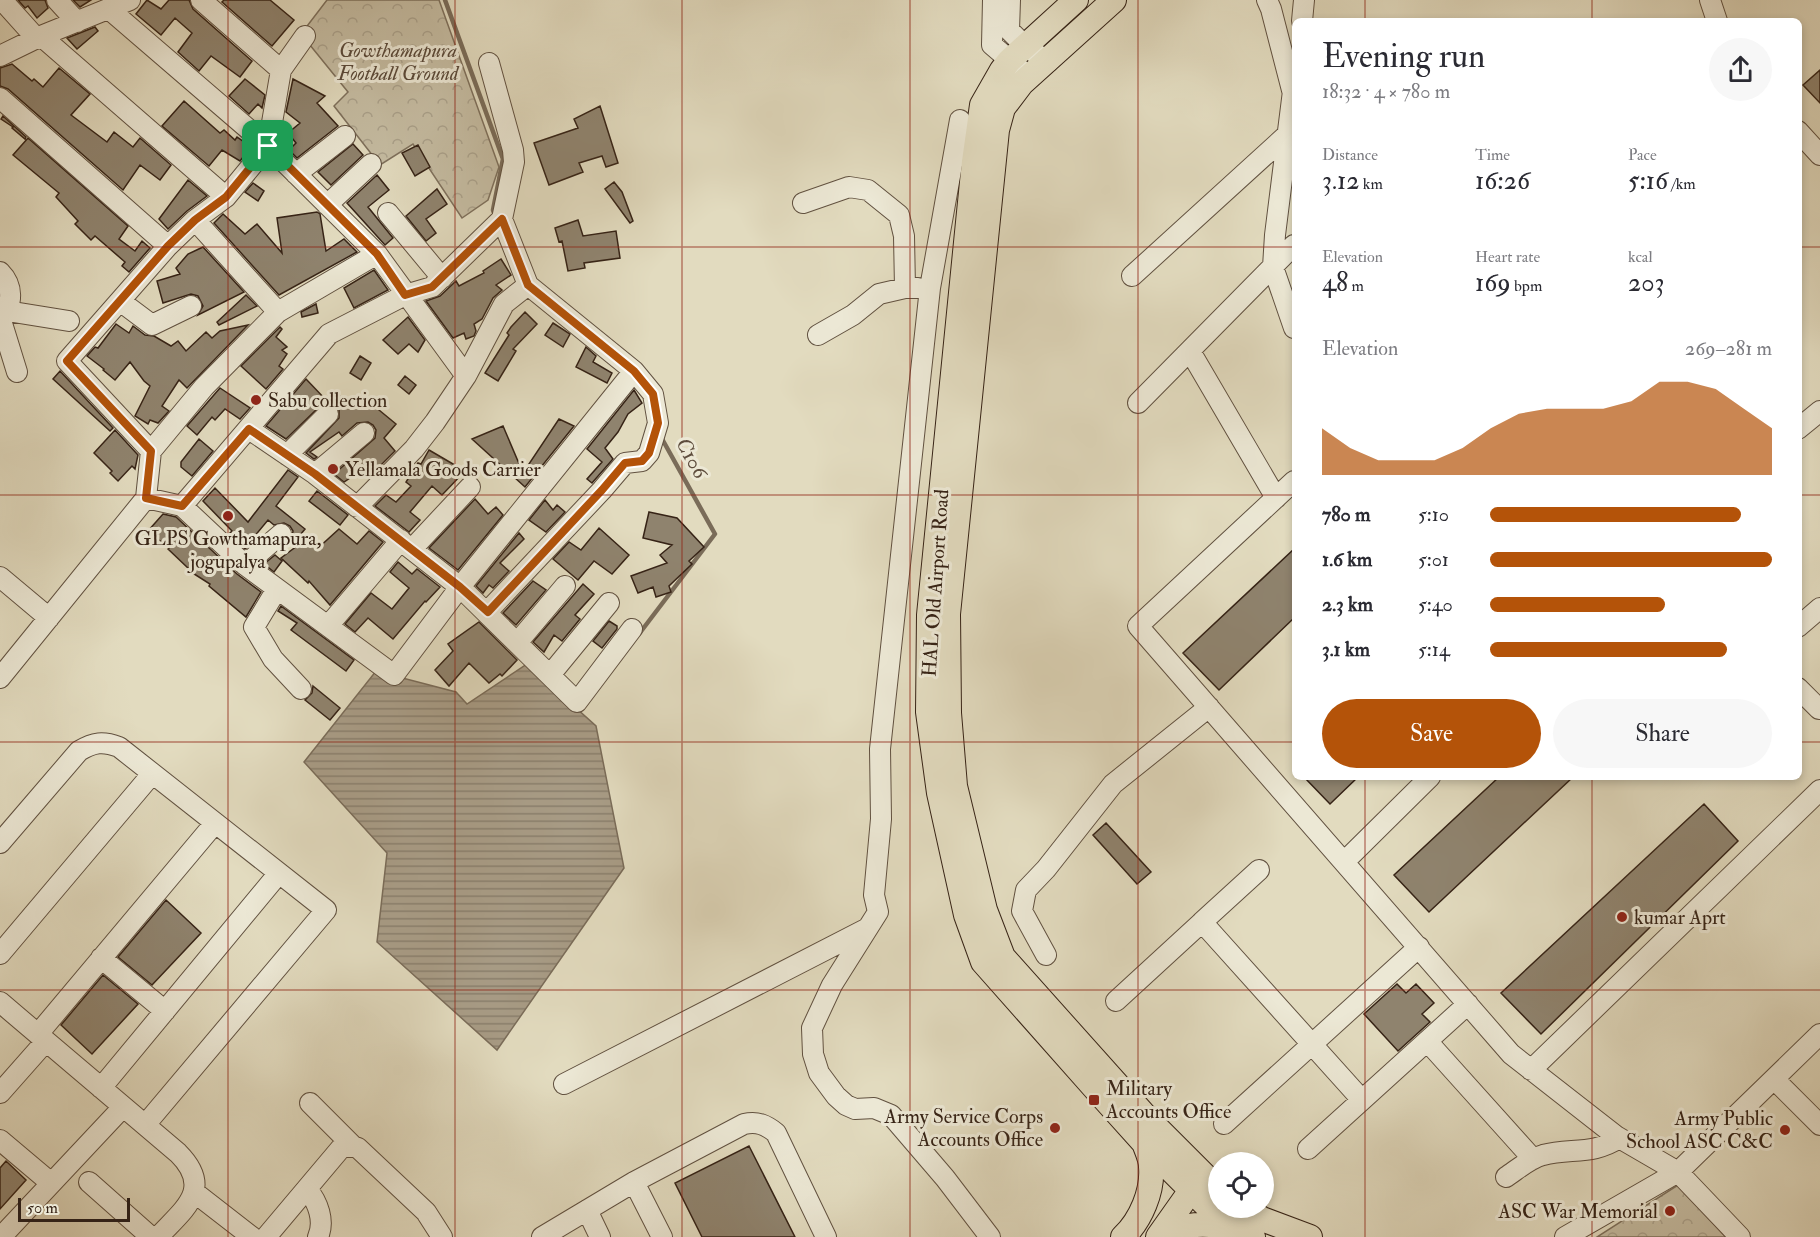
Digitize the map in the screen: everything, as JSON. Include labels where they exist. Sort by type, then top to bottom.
[{"type":"main road","name":"HAL Old Airport Road","points":[[1076,0],[1002,70],[982,105],[974,162],[928,615],[928,712],[939,793],[966,915],[983,962],[1144,1143],[1204,1185]]},
{"type":"main road","name":"HAL Old Airport Road","points":[[1114,0],[1022,83],[1003,108],[996,138],[948,614],[949,713],[955,786],[985,910],[1003,957],[1204,1185]]},
{"type":"main road","points":[[1123,1237],[1140,1213],[1150,1188],[1151,1165],[1144,1143]]},
{"type":"main road","points":[[1159,1237],[1204,1185],[1244,1234]]},
{"type":"main road","points":[[1260,1218],[1310,1237]]},
{"type":"main road","points":[[1159,1237],[1187,1226],[1205,1224],[1244,1234]]},
{"type":"street","points":[[2,0],[39,37],[226,197]]},
{"type":"street","points":[[57,0],[77,22]]},
{"type":"street","points":[[0,56],[39,37],[130,0]]},
{"type":"street","points":[[201,0],[281,70]]},
{"type":"street","points":[[993,0],[992,45],[1017,54],[1038,69]]},
{"type":"street","points":[[1010,0],[1009,30],[1017,54]]},
{"type":"street","points":[[1267,0],[1292,81]]},
{"type":"street","points":[[1302,18],[1305,0]]},
{"type":"street","points":[[1710,0],[1716,18]]},
{"type":"street","points":[[110,9],[268,146],[377,254],[466,376]]},
{"type":"street","points":[[151,451],[67,361],[168,246],[195,220],[226,197],[268,146],[281,70],[305,36]]},
{"type":"street","points":[[488,612],[625,463],[642,461],[649,453],[658,423],[653,394],[634,371],[524,287],[502,219],[514,162],[513,150],[489,63]]},
{"type":"street","points":[[0,98],[168,246]]},
{"type":"street","points":[[1292,103],[1273,267],[1292,322]]},
{"type":"street","points":[[960,120],[930,288],[880,749],[882,819],[874,895],[878,912],[832,985],[812,1028],[813,1054],[819,1073],[836,1096],[855,1109],[874,1108],[891,1115],[945,1178],[990,1237]]},
{"type":"street","points":[[1132,276],[1288,134]]},
{"type":"street","points":[[1802,135],[1820,155]]},
{"type":"street","points":[[296,174],[345,136]]},
{"type":"street","points":[[327,205],[371,164]]},
{"type":"street","points":[[803,203],[849,187],[868,190],[899,215],[904,236],[905,288]]},
{"type":"street","points":[[388,213],[442,278]]},
{"type":"street","points":[[182,506],[329,334],[405,295],[432,287],[502,219]]},
{"type":"street","points":[[195,220],[278,312]]},
{"type":"street","points":[[1138,404],[1292,247]]},
{"type":"street","points":[[0,678],[146,498],[151,451],[204,387],[278,312],[377,254]]},
{"type":"street","points":[[0,272],[8,282],[10,293],[10,304],[2,315],[16,372]]},
{"type":"street","points":[[357,507],[414,449],[435,422],[466,376],[504,304],[524,287]]},
{"type":"street","points":[[818,334],[853,315],[879,294],[905,288],[930,288]]},
{"type":"street","points":[[120,301],[152,326],[191,306]]},
{"type":"street","points":[[2,315],[69,321]]},
{"type":"street","points":[[1190,351],[1276,498]]},
{"type":"street","points":[[146,498],[182,506],[245,565],[394,675],[460,587],[634,371]]},
{"type":"street","points":[[1802,426],[1820,411]]},
{"type":"street","points":[[287,454],[328,414]]},
{"type":"street","points":[[249,429],[315,474],[460,587],[577,702],[632,629]]},
{"type":"street","points":[[315,474],[364,433]]},
{"type":"street","points":[[1292,483],[1138,626],[1511,1053],[1619,1138],[1678,1172],[1740,1237]]},
{"type":"street","points":[[328,626],[406,544],[470,487]]},
{"type":"street","points":[[245,565],[281,534]]},
{"type":"street","points":[[0,577],[49,618]]},
{"type":"street","points":[[517,643],[565,586]]},
{"type":"street","points":[[277,589],[254,627],[273,658],[301,689]]},
{"type":"street","points":[[550,675],[609,603]]},
{"type":"street","points":[[1802,624],[1820,608]]},
{"type":"street","points":[[1802,692],[1819,709]]},
{"type":"street","points":[[1046,956],[1022,911],[1026,890],[1046,869],[1113,784],[1209,707]]},
{"type":"street","points":[[0,843],[80,751],[92,743],[106,742],[119,747],[326,910],[145,1125]]},
{"type":"street","points":[[0,954],[152,774]]},
{"type":"street","points":[[1344,862],[1427,780]]},
{"type":"street","points":[[1531,1070],[1820,790]]},
{"type":"street","points":[[0,1093],[102,958],[215,823]]},
{"type":"street","points":[[1116,1001],[1259,870]]},
{"type":"street","points":[[101,1088],[279,873]]},
{"type":"street","points":[[1202,922],[1362,1100]]},
{"type":"street","points":[[564,1084],[868,928]]},
{"type":"street","points":[[1224,1124],[1419,947]]},
{"type":"street","points":[[102,958],[165,1011]]},
{"type":"street","points":[[0,1002],[178,1153],[191,1167],[194,1174],[194,1192],[188,1204],[158,1237]]},
{"type":"street","points":[[1308,1149],[1468,1004]]},
{"type":"street","points":[[1565,1237],[1678,1172],[1820,1034]]},
{"type":"street","points":[[1426,1041],[1533,1159]]},
{"type":"street","points":[[1774,1079],[1820,1125]]},
{"type":"street","points":[[310,1103],[352,1146],[358,1148],[416,1202],[434,1233]]},
{"type":"street","points":[[1,1237],[123,1107]]},
{"type":"street","points":[[542,1237],[634,1182],[744,1124],[758,1122],[776,1133],[826,1237]]},
{"type":"street","points":[[1506,1177],[1533,1159],[1563,1151],[1599,1149],[1607,1147],[1619,1138]]},
{"type":"street","points":[[0,1140],[51,1184]]},
{"type":"street","points":[[266,1237],[341,1148],[352,1146]]},
{"type":"street","points":[[89,1182],[151,1237]]},
{"type":"street","points":[[634,1182],[662,1237]]},
{"type":"street","points":[[307,1189],[313,1196],[319,1212],[321,1224],[318,1237]]},
{"type":"street","points":[[194,1192],[252,1237]]},
{"type":"street","points":[[587,1210],[600,1237]]},
{"type":"green space","name":"Gowthamapura Football Ground","points":[[327,0],[439,0],[499,167],[488,200],[462,218],[413,144],[380,165],[334,106],[348,92],[301,34]]},
{"type":"green space","name":"ASC War Memorial","points":[[1678,1185],[1726,1237],[1597,1237]]},
{"type":"shaded area","points":[[527,664],[596,726],[624,868],[497,1050],[377,942],[387,853],[304,762],[376,671],[456,692],[467,704]]},
{"type":"building","points":[[18,0],[45,0],[48,8],[37,18],[28,6],[25,8]]},
{"type":"building","points":[[73,0],[91,0],[80,7]]},
{"type":"building","points":[[147,0],[161,9],[169,0],[189,0],[193,9],[252,61],[240,77],[211,56],[199,71],[178,52],[192,33],[175,18],[161,35],[136,14]]},
{"type":"building","points":[[224,0],[270,0],[294,20],[272,46],[222,2]]},
{"type":"building","points":[[95,27],[98,31],[77,49],[67,38]]},
{"type":"building","points":[[12,64],[43,87],[59,68],[90,94],[71,115],[107,142],[114,132],[133,147],[140,138],[171,165],[160,180],[140,165],[123,190],[8,89],[0,86],[0,68]]},
{"type":"building","points":[[1820,70],[1820,103],[1803,85]]},
{"type":"building","points":[[245,79],[265,95],[262,108],[258,104],[249,114],[229,96]]},
{"type":"building","points":[[293,79],[325,96],[317,103],[338,126],[297,158],[289,150],[296,143],[288,133],[300,123],[286,112]]},
{"type":"building","points":[[184,101],[220,133],[224,130],[235,140],[237,137],[251,147],[240,161],[222,150],[209,166],[162,126]]},
{"type":"building","points":[[600,106],[618,163],[606,167],[602,156],[579,163],[583,172],[549,185],[534,143],[578,128],[574,119]]},
{"type":"building","points":[[3,116],[26,137],[25,139],[1,119]]},
{"type":"building","points":[[28,138],[128,226],[119,239],[135,251],[142,241],[150,248],[129,272],[122,266],[125,262],[95,236],[91,240],[75,224],[78,221],[56,197],[59,193],[13,155]]},
{"type":"building","points":[[353,144],[363,155],[331,185],[318,172]]},
{"type":"building","points":[[418,145],[430,167],[415,176],[402,153]]},
{"type":"building","points":[[377,175],[389,190],[368,207],[393,238],[385,245],[347,203]]},
{"type":"building","points":[[188,180],[207,196],[168,229],[159,219]]},
{"type":"building","points":[[614,182],[622,192],[633,221],[630,223],[605,189]]},
{"type":"building","points":[[253,183],[264,191],[258,201],[245,192]]},
{"type":"building","points":[[437,189],[447,204],[426,219],[436,233],[426,241],[406,216]]},
{"type":"building","points":[[317,212],[320,214],[326,251],[344,239],[357,252],[279,295],[214,223],[223,214],[245,234],[257,224],[282,253],[277,218]]},
{"type":"building","points":[[578,220],[583,236],[616,231],[620,258],[584,263],[585,268],[568,271],[562,241],[559,242],[555,228]]},
{"type":"building","points":[[203,247],[244,292],[198,315],[203,306],[198,296],[191,294],[163,303],[157,281],[180,274],[176,268],[188,254]]},
{"type":"building","points":[[501,259],[511,275],[496,285],[502,290],[493,298],[482,319],[474,324],[476,331],[474,336],[466,339],[464,333],[453,338],[426,301],[440,296],[456,281],[459,286],[484,273],[483,271]]},
{"type":"building","points":[[374,270],[388,290],[354,308],[344,288]]},
{"type":"building","points":[[246,295],[257,306],[219,325],[217,322]]},
{"type":"building","points":[[316,304],[318,313],[302,317],[301,312]]},
{"type":"building","points":[[525,312],[537,324],[513,349],[516,351],[498,381],[485,373],[509,335],[507,333]]},
{"type":"building","points":[[408,317],[425,340],[418,352],[409,344],[398,354],[383,340]]},
{"type":"building","points":[[553,323],[570,334],[563,347],[545,335]]},
{"type":"building","points":[[116,324],[129,333],[133,326],[145,335],[154,336],[171,346],[178,341],[186,351],[206,332],[212,338],[220,331],[248,325],[187,388],[179,380],[162,406],[169,411],[158,423],[150,420],[148,424],[135,416],[150,386],[130,362],[115,380],[87,356],[95,347],[98,348]]},
{"type":"building","points":[[280,327],[282,329],[276,337],[287,347],[282,350],[287,354],[279,366],[283,369],[266,389],[241,366]]},
{"type":"building","points":[[586,347],[596,356],[593,362],[612,373],[607,383],[576,367]]},
{"type":"building","points":[[360,356],[371,363],[361,380],[350,373]]},
{"type":"building","points":[[60,371],[113,428],[110,431],[53,379]]},
{"type":"building","points":[[405,376],[416,385],[409,394],[398,385]]},
{"type":"building","points":[[306,379],[326,400],[335,391],[352,407],[362,396],[396,424],[384,438],[395,451],[377,469],[372,463],[344,482],[334,474],[375,438],[376,430],[368,422],[357,423],[342,436],[339,432],[310,452],[317,457],[314,459],[306,453],[339,418],[339,410],[332,403],[325,402],[286,439],[266,426]]},
{"type":"building","points":[[220,388],[250,408],[240,419],[225,409],[215,420],[212,417],[197,435],[187,426]]},
{"type":"building","points":[[634,390],[642,403],[628,414],[618,432],[605,448],[613,459],[592,483],[587,479],[602,462],[587,449]]},
{"type":"building","points":[[559,419],[574,426],[525,487],[472,439],[503,426],[523,473]]},
{"type":"building","points":[[115,430],[138,455],[135,469],[132,466],[118,481],[110,473],[112,471],[94,453]]},
{"type":"building","points":[[199,439],[213,451],[192,476],[181,467],[181,462]]},
{"type":"building","points":[[429,450],[465,471],[442,495],[432,486],[410,512],[420,520],[409,532],[375,506],[386,495],[396,502],[411,486],[406,482]]},
{"type":"building","points":[[288,470],[298,477],[276,506],[305,529],[296,540],[292,537],[293,531],[290,526],[284,523],[274,525],[268,520],[253,538],[255,540],[245,549],[229,534],[232,531],[203,501],[215,488],[248,522]]},
{"type":"building","points":[[317,491],[348,515],[340,525],[309,501]]},
{"type":"building","points":[[475,499],[488,514],[496,507],[503,515],[458,570],[429,548]]},
{"type":"building","points":[[545,500],[553,510],[557,505],[565,512],[546,532],[529,520]]},
{"type":"building","points":[[649,512],[677,518],[704,547],[689,561],[692,564],[669,586],[671,592],[656,597],[653,587],[638,593],[631,576],[667,563],[660,555],[672,545],[643,538]]},
{"type":"building","points":[[163,514],[176,517],[237,574],[261,592],[246,617],[209,586],[210,584],[188,570],[169,548],[148,531]]},
{"type":"building","points":[[599,528],[629,555],[612,574],[594,561],[578,580],[553,559],[569,542],[581,550]]},
{"type":"building","points":[[339,529],[357,544],[369,531],[383,542],[330,605],[309,581],[308,583],[281,558],[305,540],[317,549]]},
{"type":"building","points":[[519,533],[524,539],[500,563],[509,571],[493,588],[489,585],[483,593],[476,586]]},
{"type":"building","points":[[1292,551],[1292,620],[1219,690],[1183,653]]},
{"type":"building","points":[[275,555],[282,561],[274,572],[264,564]]},
{"type":"building","points":[[398,562],[412,574],[417,569],[440,587],[393,639],[368,618],[355,632],[345,624],[371,593],[392,609],[409,588],[390,572]]},
{"type":"building","points":[[533,581],[546,590],[516,625],[503,613]]},
{"type":"building","points":[[583,584],[594,594],[575,615],[580,619],[562,641],[554,635],[544,652],[533,642]]},
{"type":"building","points":[[281,606],[354,660],[346,671],[291,630],[297,623],[278,611]]},
{"type":"building","points":[[609,621],[617,626],[617,629],[602,648],[593,641]]},
{"type":"building","points":[[479,622],[517,660],[502,676],[500,674],[489,683],[469,663],[449,686],[435,670],[453,651],[448,644]]},
{"type":"building","points":[[313,686],[340,708],[330,720],[305,700],[312,693]]},
{"type":"building","points":[[1307,780],[1355,780],[1330,804]]},
{"type":"building","points":[[1496,780],[1570,780],[1429,912],[1394,875]]},
{"type":"building","name":"kumar Aprt","points":[[1704,804],[1738,841],[1541,1034],[1501,993]]},
{"type":"building","points":[[1106,823],[1151,872],[1137,884],[1093,835]]},
{"type":"building","points":[[166,900],[201,933],[152,985],[118,957]]},
{"type":"building","points":[[103,975],[138,1004],[92,1054],[61,1025]]},
{"type":"building","points":[[1397,984],[1406,993],[1416,984],[1434,1003],[1422,1014],[1430,1022],[1398,1051],[1364,1014]]},
{"type":"building","points":[[749,1146],[795,1237],[702,1237],[675,1183]]},
{"type":"building","points":[[6,1161],[26,1180],[0,1209],[0,1168]]},
{"type":"waterway","name":"C106","points":[[445,0],[503,159],[493,210],[495,216]]},
{"type":"waterway","name":"C106","points":[[639,634],[715,534],[661,437]]},
{"type":"place","name":"Sabu collection","points":[[256,400]]},
{"type":"place","name":"Yellamala Goods Carrier","points":[[333,469]]},
{"type":"place","name":"GLPS Gowthamapura, jogupalya","points":[[228,516]]},
{"type":"place","name":"kumar Aprt","points":[[1622,917]]},
{"type":"place","name":"Military Accounts Office","points":[[1094,1100]]},
{"type":"place","name":"Army Service Corps Accounts Office","points":[[1055,1128]]},
{"type":"place","name":"Army Public School ASC C&C","points":[[1785,1130]]},
{"type":"place","name":"ASC War Memorial","points":[[1670,1211]]},
{"type":"route","points":[[268,146],[377,254],[405,295],[432,287],[502,219],[528,285],[634,371],[653,394],[658,423],[649,453],[642,461],[625,463],[488,612],[460,587],[315,474],[249,429],[182,506],[146,498],[151,451],[67,361],[168,246],[195,220],[226,197],[268,146]]}]
